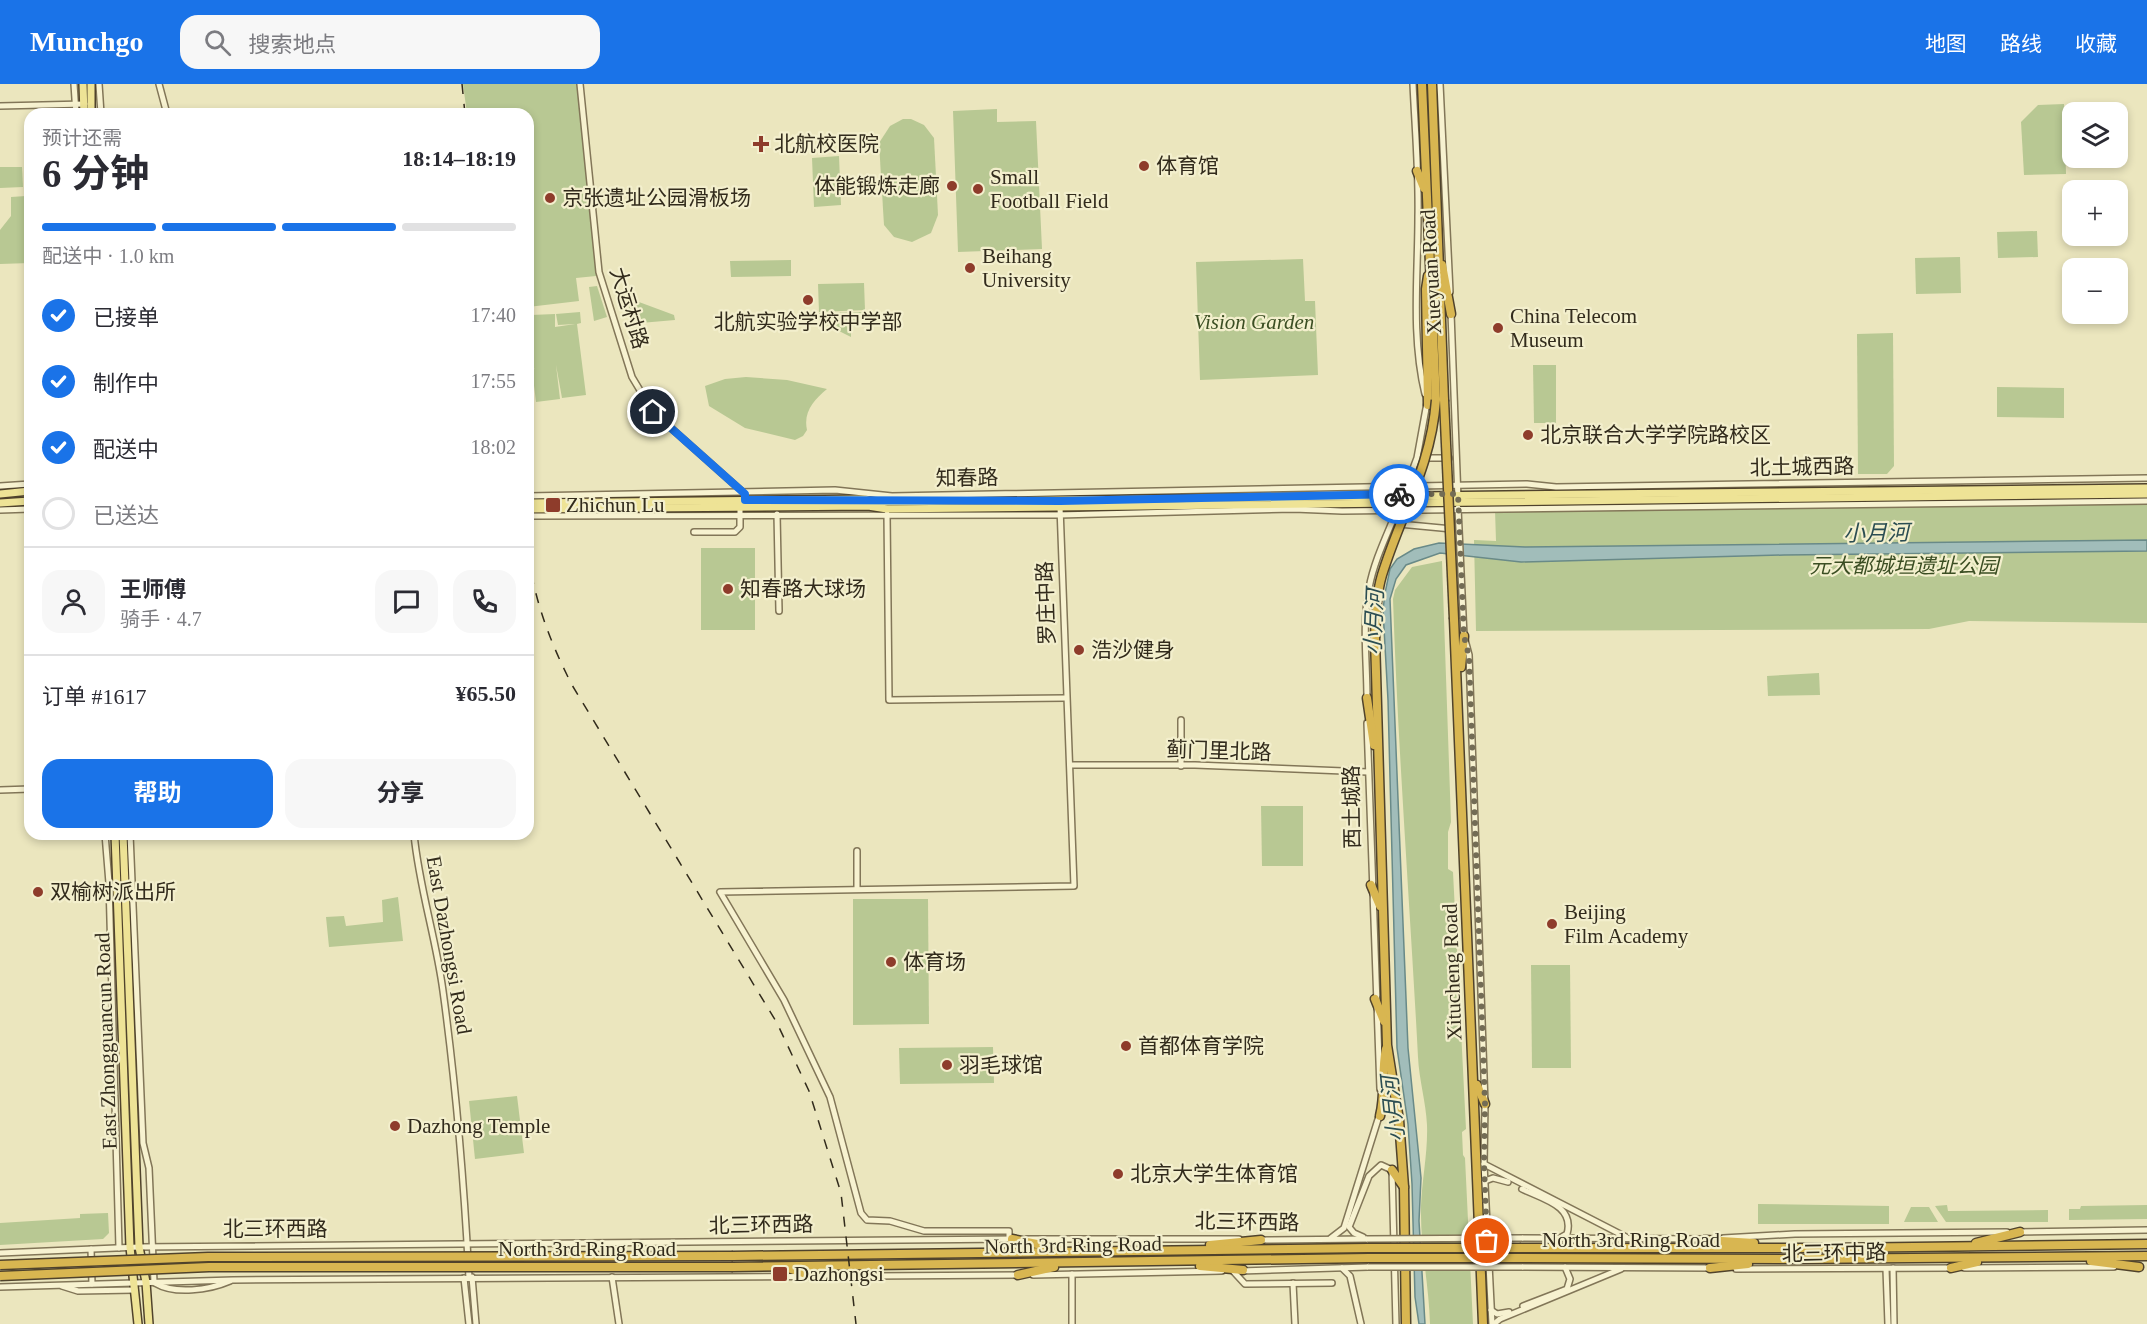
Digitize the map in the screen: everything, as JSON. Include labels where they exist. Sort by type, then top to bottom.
[{"type":"highway","name":"Xueyuan Road","points":[[1422,84],[1436,402]]},
{"type":"highway","name":"Xueyuan Road","points":[[1432,84],[1438,247],[1436,402]]},
{"type":"highway","points":[[1436,161],[1443,149]]},
{"type":"highway","points":[[1417,171],[1426,193]]},
{"type":"highway","points":[[1438,247],[1451,314]]},
{"type":"highway","points":[[1406,1324],[1404,1187],[1400,1120],[1386,1028],[1375,638],[1377,600],[1382,575],[1425,464],[1434,425],[1436,402]]},
{"type":"highway","name":"Xitucheng Road","points":[[1436,402],[1459,700],[1483,1324]]},
{"type":"highway","points":[[1459,700],[1464,636]]},
{"type":"highway","points":[[1367,698],[1380,782]]},
{"type":"highway","points":[[1371,885],[1383,913]]},
{"type":"highway","points":[[1375,999],[1386,1028]]},
{"type":"highway","points":[[1380,1116],[1384,1100],[1383,1060],[1387,1045]]},
{"type":"highway","points":[[1474,1077],[1485,1104]]},
{"type":"highway","points":[[1478,1153],[1484,1164]]},
{"type":"highway","points":[[1392,1170],[1404,1187]]},
{"type":"highway","points":[[1478,1200],[1485,1181]]},
{"type":"highway","points":[[1961,1247],[2020,1232]]},
{"type":"highway","points":[[1010,1239],[1072,1252]]},
{"type":"highway","points":[[1161,1250],[1261,1240]]},
{"type":"highway","points":[[1705,1240],[1833,1248]]},
{"type":"highway","name":"North 3rd Ring Road","points":[[0,1276],[209,1267],[782,1266],[1161,1262],[1368,1253],[1522,1243],[1833,1248],[2147,1244]]},
{"type":"highway","name":"North 3rd Ring Road","points":[[0,1265],[208,1257],[733,1256],[1161,1250],[1368,1253],[1522,1262],[2147,1256]]},
{"type":"highway","points":[[2057,1257],[2143,1267]]},
{"type":"highway","points":[[1952,1268],[1992,1258]]},
{"type":"highway","points":[[1710,1268],[1792,1259]]},
{"type":"highway","points":[[1161,1262],[1244,1270]]},
{"type":"highway","points":[[1018,1275],[1072,1263]]},
{"type":"highway","points":[[782,1266],[815,1277]]},
{"type":"highway","points":[[1482,1301],[1491,1309]]},
{"type":"main road","points":[[83,84],[83,108]]},
{"type":"main road","points":[[83,104],[91,84]]},
{"type":"main road","points":[[83,104],[87,108]]},
{"type":"main road","name":"北土城西路","points":[[1060,508],[1403,494],[2147,488]]},
{"type":"main road","points":[[0,494],[24,492]]},
{"type":"main road","points":[[534,502],[745,497],[1060,508]]},
{"type":"main road","name":"北土城西路","points":[[1060,508],[1458,506],[2146,497]]},
{"type":"main road","points":[[0,503],[24,501]]},
{"type":"main road","points":[[534,509],[868,506],[887,512],[1060,508]]},
{"type":"main road","name":"East Zhongguancun Road","points":[[115,840],[130,1247],[138,1324]]},
{"type":"main road","points":[[123,840],[139,1247],[142,1264],[150,1282],[149,1324]]},
{"type":"street","points":[[74,84],[83,104]]},
{"type":"street","points":[[99,84],[100,108]]},
{"type":"street","points":[[159,84],[165,108]]},
{"type":"street","name":"大运村路","points":[[580,84],[599,272],[632,377],[653,412],[745,497]]},
{"type":"street","name":"Xueyuan Road","points":[[1413,84],[1418,216],[1415,287],[1418,367],[1436,402]]},
{"type":"street","name":"Xueyuan Road","points":[[1440,84],[1458,506]]},
{"type":"street","points":[[0,106],[83,104]]},
{"type":"street","points":[[80,108],[83,104]]},
{"type":"street","name":"西土城路","points":[[1380,1116],[1371,885],[1366,612],[1369,587],[1418,458],[1436,402]]},
{"type":"street","points":[[1418,458],[1456,458]]},
{"type":"street","name":"北土城西路","points":[[1406,486],[1527,484],[1556,488],[2147,478]]},
{"type":"street","points":[[0,486],[24,484]]},
{"type":"street","name":"知春路","points":[[534,496],[745,497],[835,490],[892,496],[1406,486]]},
{"type":"street","points":[[1458,506],[1464,636],[1469,656],[1485,1104],[1484,1164],[1493,1324],[1500,1319],[1626,1267]]},
{"type":"street","points":[[694,532],[735,532],[740,527],[740,508]]},
{"type":"street","name":"罗庄中路","points":[[857,888],[1074,886],[1060,508]]},
{"type":"street","points":[[0,510],[24,509]]},
{"type":"street","points":[[534,516],[740,517],[887,512],[889,700],[1066,698]]},
{"type":"street","points":[[777,514],[779,611]]},
{"type":"street","points":[[1392,523],[1460,531]]},
{"type":"street","points":[[1180,720],[1181,766]]},
{"type":"street","name":"蓟门里北路","points":[[1070,765],[1368,772]]},
{"type":"street","points":[[0,790],[24,789]]},
{"type":"street","points":[[105,840],[110,921],[119,1248]]},
{"type":"street","points":[[130,840],[143,1143],[149,1168],[153,1264],[150,1282]]},
{"type":"street","name":"East Dazhongsi Road","points":[[415,840],[417,865],[443,989],[469,1278]]},
{"type":"street","points":[[857,851],[857,888],[720,892],[784,1000],[830,1097],[861,1213],[867,1220],[890,1221],[924,1231],[1009,1231],[1010,1239]]},
{"type":"street","points":[[1326,1239],[1344,1228],[1380,1116]]},
{"type":"street","points":[[1484,1164],[1627,1238]]},
{"type":"street","points":[[1363,1324],[1353,1278],[1368,1253],[1351,1231],[1352,1218],[1369,1176],[1381,1165],[1392,1170],[1396,1324]]},
{"type":"street","points":[[1485,1181],[1503,1179],[1560,1207],[1568,1215],[1570,1223],[1567,1234],[1559,1238]]},
{"type":"street","name":"北三环中路","points":[[1522,1243],[1559,1238],[1705,1240],[1795,1234],[2147,1230]]},
{"type":"street","name":"北三环西路","points":[[0,1253],[130,1247],[1010,1239],[1326,1239],[1368,1253]]},
{"type":"street","points":[[536,1244],[536,1277]]},
{"type":"street","points":[[406,1245],[406,1278]]},
{"type":"street","points":[[91,1249],[92,1284]]},
{"type":"street","name":"北三环中路","points":[[1522,1262],[1565,1267],[1886,1269],[2143,1267]]},
{"type":"street","points":[[91,1266],[153,1264]]},
{"type":"street","points":[[1491,1309],[1497,1314],[1509,1312],[1567,1289],[1570,1279],[1565,1267]]},
{"type":"street","points":[[1342,1268],[1350,1276],[1363,1324]]},
{"type":"street","points":[[61,1285],[78,1291],[135,1286],[150,1282],[166,1289],[215,1287],[233,1280],[1018,1275],[1357,1268]]},
{"type":"street","points":[[1893,1268],[1894,1324]]},
{"type":"street","points":[[1886,1269],[1888,1324]]},
{"type":"street","points":[[1233,1271],[1245,1284],[1332,1283]]},
{"type":"street","points":[[1072,1274],[1072,1324]]},
{"type":"street","points":[[612,1277],[619,1324]]},
{"type":"street","points":[[469,1278],[469,1324]]},
{"type":"street","points":[[469,1278],[477,1324]]},
{"type":"street","points":[[1293,1283],[1295,1324]]},
{"type":"street","points":[[0,1287],[92,1284],[135,1286]]},
{"type":"green space","points":[[463,84],[577,84],[596,272],[596,276],[576,278],[579,301],[534,306],[534,108],[466,108]]},
{"type":"green space","points":[[2062,104],[2062,168],[2066,168],[2066,174],[2024,175],[2021,122],[2038,105]]},
{"type":"green space","points":[[997,109],[997,122],[1036,121],[1042,249],[958,252],[953,111]]},
{"type":"green space","points":[[903,119],[911,119],[924,125],[934,138],[938,215],[931,233],[912,242],[894,237],[884,225],[879,143],[890,126]]},
{"type":"green space","points":[[839,156],[841,205],[814,207],[812,158]]},
{"type":"green space","points":[[0,167],[22,167],[23,187],[0,188]]},
{"type":"green space","points":[[24,196],[24,263],[0,264],[0,230],[11,216],[11,197]]},
{"type":"green space","points":[[2037,231],[2038,257],[1998,258],[1997,232]]},
{"type":"green space","points":[[1960,257],[1961,293],[1916,294],[1915,258]]},
{"type":"green space","name":"Vision Garden","points":[[1303,259],[1305,301],[1315,301],[1318,375],[1200,380],[1196,262]]},
{"type":"green space","points":[[791,260],[791,276],[731,277],[730,261]]},
{"type":"green space","points":[[864,283],[865,310],[819,312],[818,284]]},
{"type":"green space","points":[[597,286],[607,317],[594,321],[589,287]]},
{"type":"green space","points":[[629,302],[639,302],[674,315],[675,320],[629,324]]},
{"type":"green space","points":[[580,312],[581,323],[577,324],[586,395],[562,398],[556,365],[560,399],[536,402],[534,315],[555,314],[555,327],[575,324],[558,325],[556,314]]},
{"type":"green space","points":[[865,312],[865,320],[851,321],[851,337],[819,321],[819,313]]},
{"type":"green space","points":[[1893,333],[1894,466],[1887,474],[1858,474],[1857,334]]},
{"type":"green space","points":[[1533,365],[1556,365],[1556,423],[1534,423]]},
{"type":"green space","points":[[746,377],[787,380],[827,389],[808,412],[807,430],[803,436],[795,440],[745,428],[709,406],[705,386],[725,379]]},
{"type":"green space","points":[[1997,387],[2064,388],[2064,418],[1997,417]]},
{"type":"green space","name":"元大都城垣遗址公园","points":[[2147,501],[2147,623],[1969,621],[1929,629],[1476,631],[1474,540],[1496,541],[1495,510]]},
{"type":"green space","name":"知春路大球场","points":[[701,548],[755,548],[755,630],[701,630]]},
{"type":"green space","points":[[1442,561],[1451,822],[1448,832],[1448,869],[1453,872],[1466,1129],[1462,1132],[1463,1155],[1465,1158],[1473,1324],[1430,1324],[1421,1221],[1427,1125],[1418,1057],[1395,656],[1393,599],[1395,590],[1412,567]]},
{"type":"green space","points":[[1819,673],[1820,695],[1768,696],[1767,676]]},
{"type":"green space","points":[[1261,806],[1303,806],[1303,866],[1262,866]]},
{"type":"green space","points":[[398,897],[403,941],[329,947],[326,917],[344,916],[346,926],[383,922],[382,900]]},
{"type":"green space","name":"体育场","points":[[853,899],[928,899],[929,1024],[853,1025]]},
{"type":"green space","points":[[1531,965],[1570,965],[1571,1068],[1532,1068]]},
{"type":"green space","name":"羽毛球馆","points":[[993,1047],[994,1083],[900,1084],[899,1048]]},
{"type":"green space","points":[[517,1096],[524,1153],[475,1159],[469,1101]]},
{"type":"green space","points":[[1758,1204],[1889,1206],[1889,1224],[1758,1224]]},
{"type":"green space","points":[[1947,1205],[1948,1211],[2048,1210],[2048,1222],[1946,1222],[1935,1206]]},
{"type":"green space","points":[[2147,1205],[2147,1219],[2069,1220],[2069,1209],[2080,1209],[2081,1206]]},
{"type":"green space","points":[[1911,1207],[1929,1207],[1938,1222],[1904,1222]]},
{"type":"green space","points":[[108,1213],[109,1233],[103,1239],[0,1245],[0,1223],[80,1218],[80,1214]]},
{"type":"water","points":[[2147,540],[2147,551],[1784,555],[1521,562],[1440,553],[1406,565],[1396,579],[1390,599],[1408,1048],[1421,1178],[1419,1221],[1425,1324],[1419,1324],[1415,1297],[1408,1124],[1397,1048],[1388,700],[1383,610],[1390,569],[1397,559],[1414,549],[1439,543],[1525,547]]},
{"type":"railway","points":[[462,84],[464,108]]},
{"type":"railway","points":[[534,584],[544,621],[572,685],[777,1023],[809,1091],[841,1193],[856,1324]]},
{"type":"way so far","points":[[1399,494],[1458,494],[1464,636],[1469,656],[1485,1104],[1484,1164],[1487,1241]]},
{"type":"place","name":"北航校医院","points":[[761,144]]},
{"type":"place","name":"体育馆","points":[[1144,166]]},
{"type":"place","name":"体能锻炼走廊","points":[[952,186]]},
{"type":"place","name":"Small Football Field","points":[[978,189]]},
{"type":"place","name":"京张遗址公园滑板场","points":[[550,198]]},
{"type":"place","name":"Beihang University","points":[[970,268]]},
{"type":"place","name":"北航实验学校中学部","points":[[808,300]]},
{"type":"place","name":"China Telecom Museum","points":[[1498,328]]},
{"type":"place","name":"北京联合大学学院路校区","points":[[1528,435]]},
{"type":"place","name":"Zhichun Lu","points":[[553,505]]},
{"type":"place","name":"知春路大球场","points":[[728,589]]},
{"type":"place","name":"浩沙健身","points":[[1079,650]]},
{"type":"place","name":"双榆树派出所","points":[[38,892]]},
{"type":"place","name":"Beijing Film Academy","points":[[1552,924]]},
{"type":"place","name":"体育场","points":[[891,962]]},
{"type":"place","name":"首都体育学院","points":[[1126,1046]]},
{"type":"place","name":"羽毛球馆","points":[[947,1065]]},
{"type":"place","name":"Dazhong Temple","points":[[395,1126]]},
{"type":"place","name":"北京大学生体育馆","points":[[1118,1174]]},
{"type":"place","name":"Dazhongsi","points":[[780,1274]]},
{"type":"route","points":[[653,412],[745,494],[745,500],[1060,501],[1399,494]]},
{"type":"water label","name":"小月河","points":[[1876,533]]},
{"type":"water label","name":"小月河","points":[[1374,622]]},
{"type":"water label","name":"小月河","points":[[1393,1109]]}]
